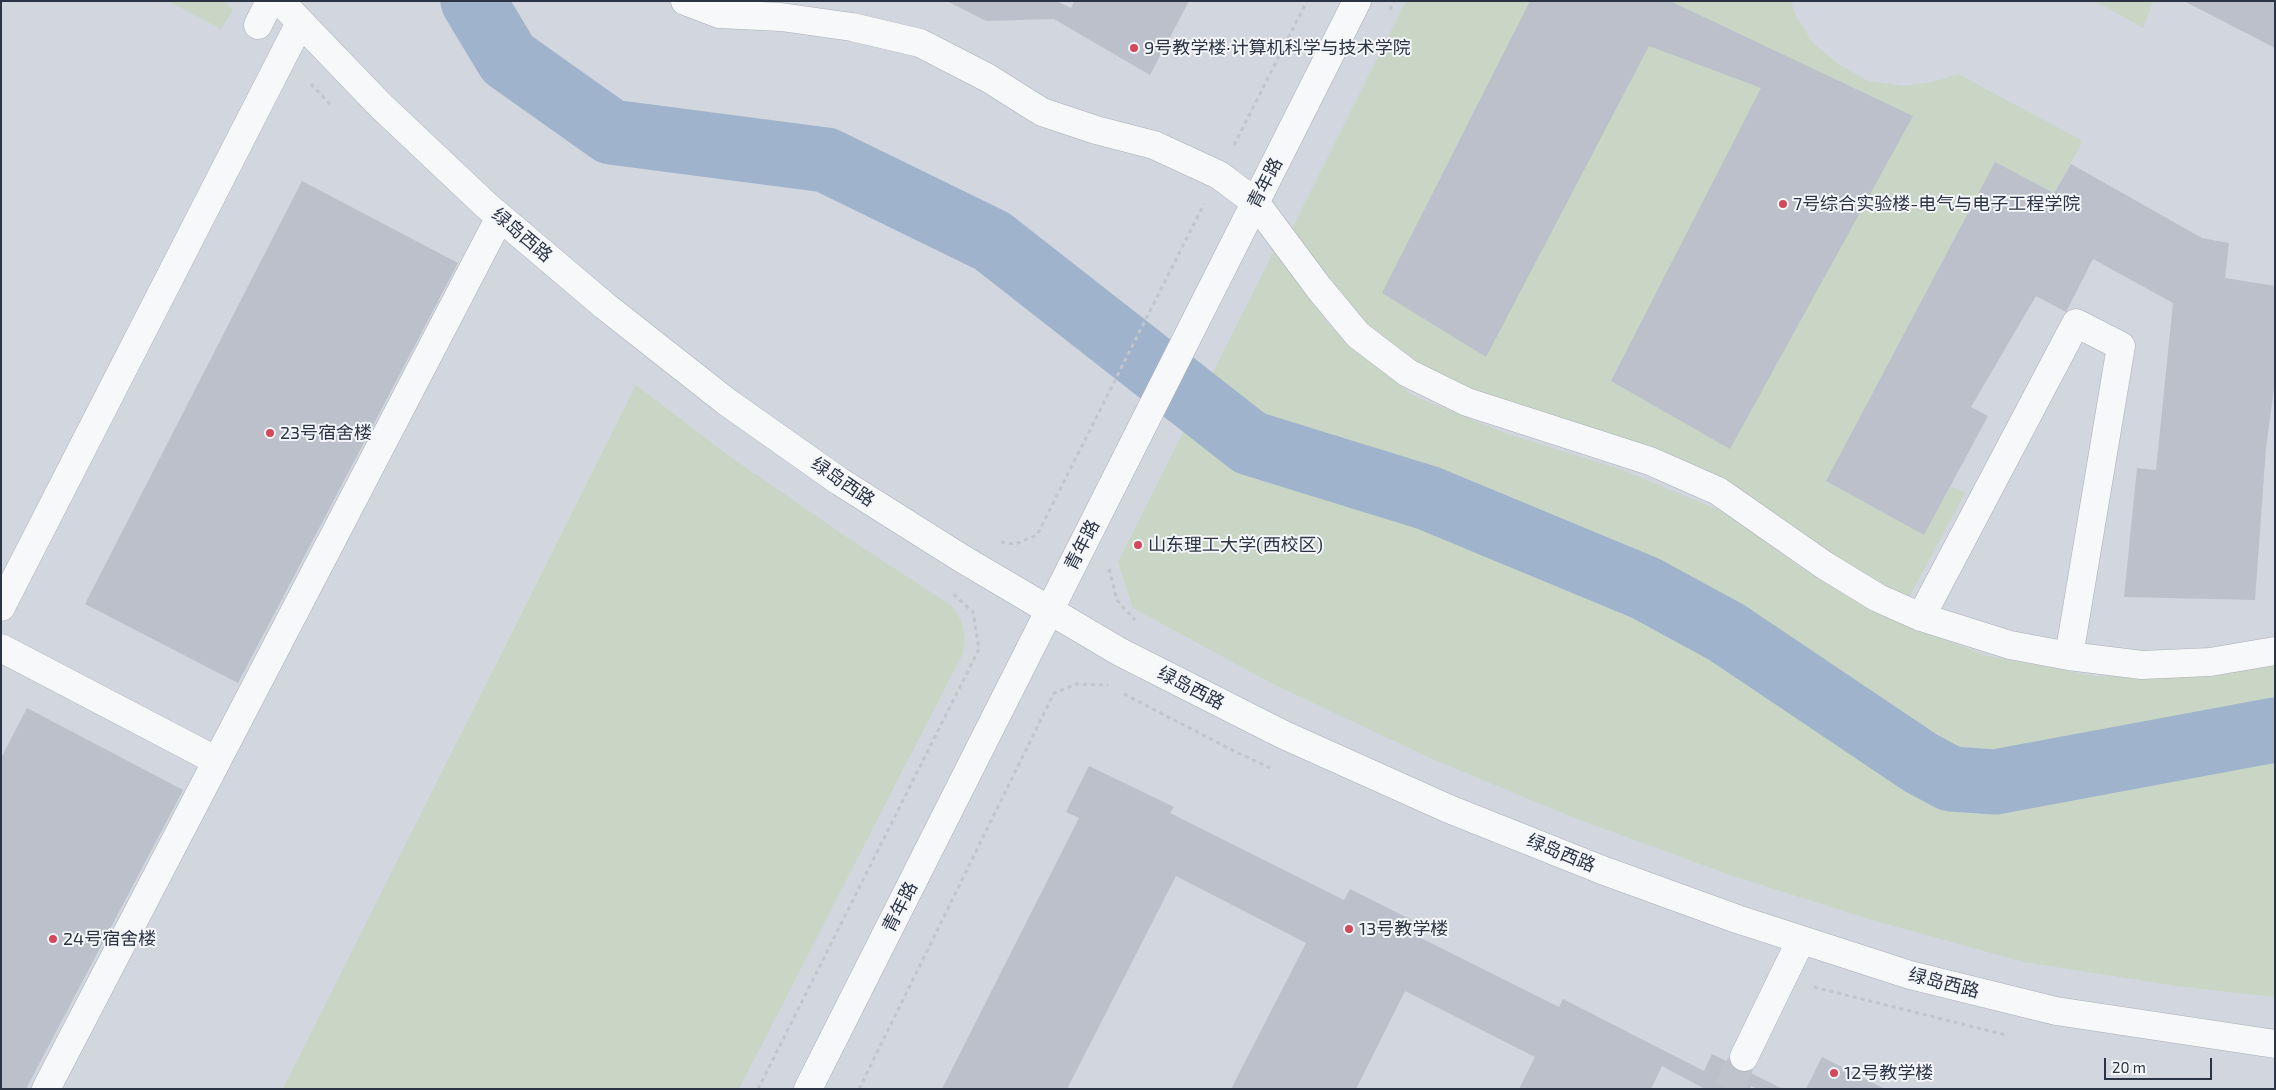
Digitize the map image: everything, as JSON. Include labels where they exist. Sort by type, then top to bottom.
[{"type":"street","points":[[258,25],[270,1]]},
{"type":"street","name":"绿岛西路","points":[[280,1],[380,105],[500,217],[605,306],[727,402],[839,480],[961,558],[1120,652],[1276,730],[1449,809],[1611,873],[1737,919],[1910,975],[2056,1011],[2275,1044]]},
{"type":"street","points":[[685,1],[719,14],[781,17],[852,27],[920,43],[988,78],[1042,112],[1096,130],[1154,145],[1219,175],[1255,202],[1319,288],[1358,335],[1408,372],[1467,402],[1650,461],[1718,491],[1824,565],[1878,598],[1921,617],[2010,645],[2069,656],[2142,665],[2210,662],[2275,652]]},
{"type":"street","name":"青年路","points":[[808,1089],[1356,1]]},
{"type":"street","points":[[1,607],[300,22]]},
{"type":"street","points":[[46,1089],[500,217]]},
{"type":"street","points":[[1921,617],[2076,323],[2121,346],[2069,656]]},
{"type":"street","points":[[1,648],[217,761]]},
{"type":"street","points":[[1744,1056],[1801,940]]},
{"type":"path","points":[[284,54],[336,110]]},
{"type":"path","points":[[996,541],[1015,544],[1037,535],[1151,309]]},
{"type":"path","points":[[1109,570],[1117,600],[1136,622]]},
{"type":"path","points":[[758,1089],[979,649],[973,612],[949,590]]},
{"type":"path","points":[[859,1089],[1054,693],[1076,684],[1106,684],[1115,689]]},
{"type":"path","points":[[1124,693],[1236,752],[1279,771]]},
{"type":"path","points":[[1810,994],[1815,986],[1881,1005],[2008,1035]]},
{"type":"shaded area","name":"山东理工大学(西校区)","points":[[1,1],[2275,1],[2275,1089],[1,1089]]},
{"type":"green space","points":[[168,1],[225,1],[233,10],[221,29]]},
{"type":"green space","points":[[1406,1],[1791,1],[1796,16],[1813,43],[1838,64],[1868,81],[1904,86],[1933,82],[1958,74],[2083,141],[2054,193],[1995,162],[1826,481],[1924,534],[1951,486],[1965,493],[1908,599],[1844,566],[1785,524],[1460,389],[1385,344],[1343,299],[1292,229]]},
{"type":"green space","points":[[2095,1],[2153,1],[2143,28]]},
{"type":"green space","points":[[1276,247],[1328,324],[1412,395],[1505,433],[1620,469],[1726,513],[1801,568],[1887,618],[1988,656],[2095,676],[2205,677],[2275,658],[2275,997],[2177,986],[2024,962],[1872,920],[1730,875],[1572,817],[1430,758],[1273,684],[1133,608],[1118,562]]},
{"type":"green space","points":[[636,385],[725,453],[845,536],[952,606],[961,621],[965,636],[963,653],[739,1089],[283,1089]]},
{"type":"building","name":"9号教学楼·计算机科学与技术学院","points":[[947,1],[1058,2],[1071,8],[1074,1],[1189,1],[1150,75],[1054,19],[986,21]]},
{"type":"building","name":"7号综合实验楼-电气与电子工程学院","points":[[1530,1],[1670,1],[1913,116],[1730,449],[1611,381],[1761,88],[1649,46],[1486,357],[1382,293]]},
{"type":"building","points":[[2184,1],[2275,1],[2275,48]]},
{"type":"building","points":[[1995,162],[2054,193],[2071,164],[2202,238],[2229,243],[2225,278],[2275,286],[2275,381],[2266,448],[2255,600],[2124,597],[2137,468],[2156,470],[2173,303],[2093,259],[2066,312],[2036,296],[1971,407],[1988,416],[1924,535],[1826,481]]},
{"type":"building","name":"23号宿舍楼","points":[[302,181],[458,263],[238,683],[85,604]]},
{"type":"building","name":"24号宿舍楼","points":[[27,708],[183,790],[26,1089],[1,1089],[1,758]]},
{"type":"building","name":"13号教学楼","points":[[1089,766],[1174,807],[1170,813],[1344,900],[1350,889],[1420,924],[1415,935],[1559,1007],[1563,999],[1704,1071],[1712,1054],[1783,1089],[1757,1089],[1751,1086],[1750,1089],[1705,1089],[1662,1066],[1651,1089],[1519,1089],[1535,1057],[1405,991],[1356,1089],[1231,1089],[1306,943],[1176,876],[1067,1089],[942,1089],[1079,818],[1066,812]]},
{"type":"building","name":"12号教学楼","points":[[1822,1057],[1885,1089],[1806,1089]]},
{"type":"waterway","points":[[473,1],[508,59],[611,132],[826,160],[992,241],[1250,443],[1428,498],[1645,588],[1726,632],[1921,763],[1951,779],[1995,782],[2275,730]]},
{"type":"tunnel","points":[[1728,1089],[1744,1057]]},
{"type":"place","name":"9号教学楼·计算机科学与技术学院","points":[[1134,48]]},
{"type":"place","name":"7号综合实验楼-电气与电子工程学院","points":[[1783,204]]},
{"type":"place","name":"23号宿舍楼","points":[[270,433]]},
{"type":"place","name":"山东理工大学(西校区)","points":[[1138,545]]},
{"type":"place","name":"13号教学楼","points":[[1349,929]]},
{"type":"place","name":"24号宿舍楼","points":[[53,939]]},
{"type":"place","name":"12号教学楼","points":[[1834,1073]]}]
